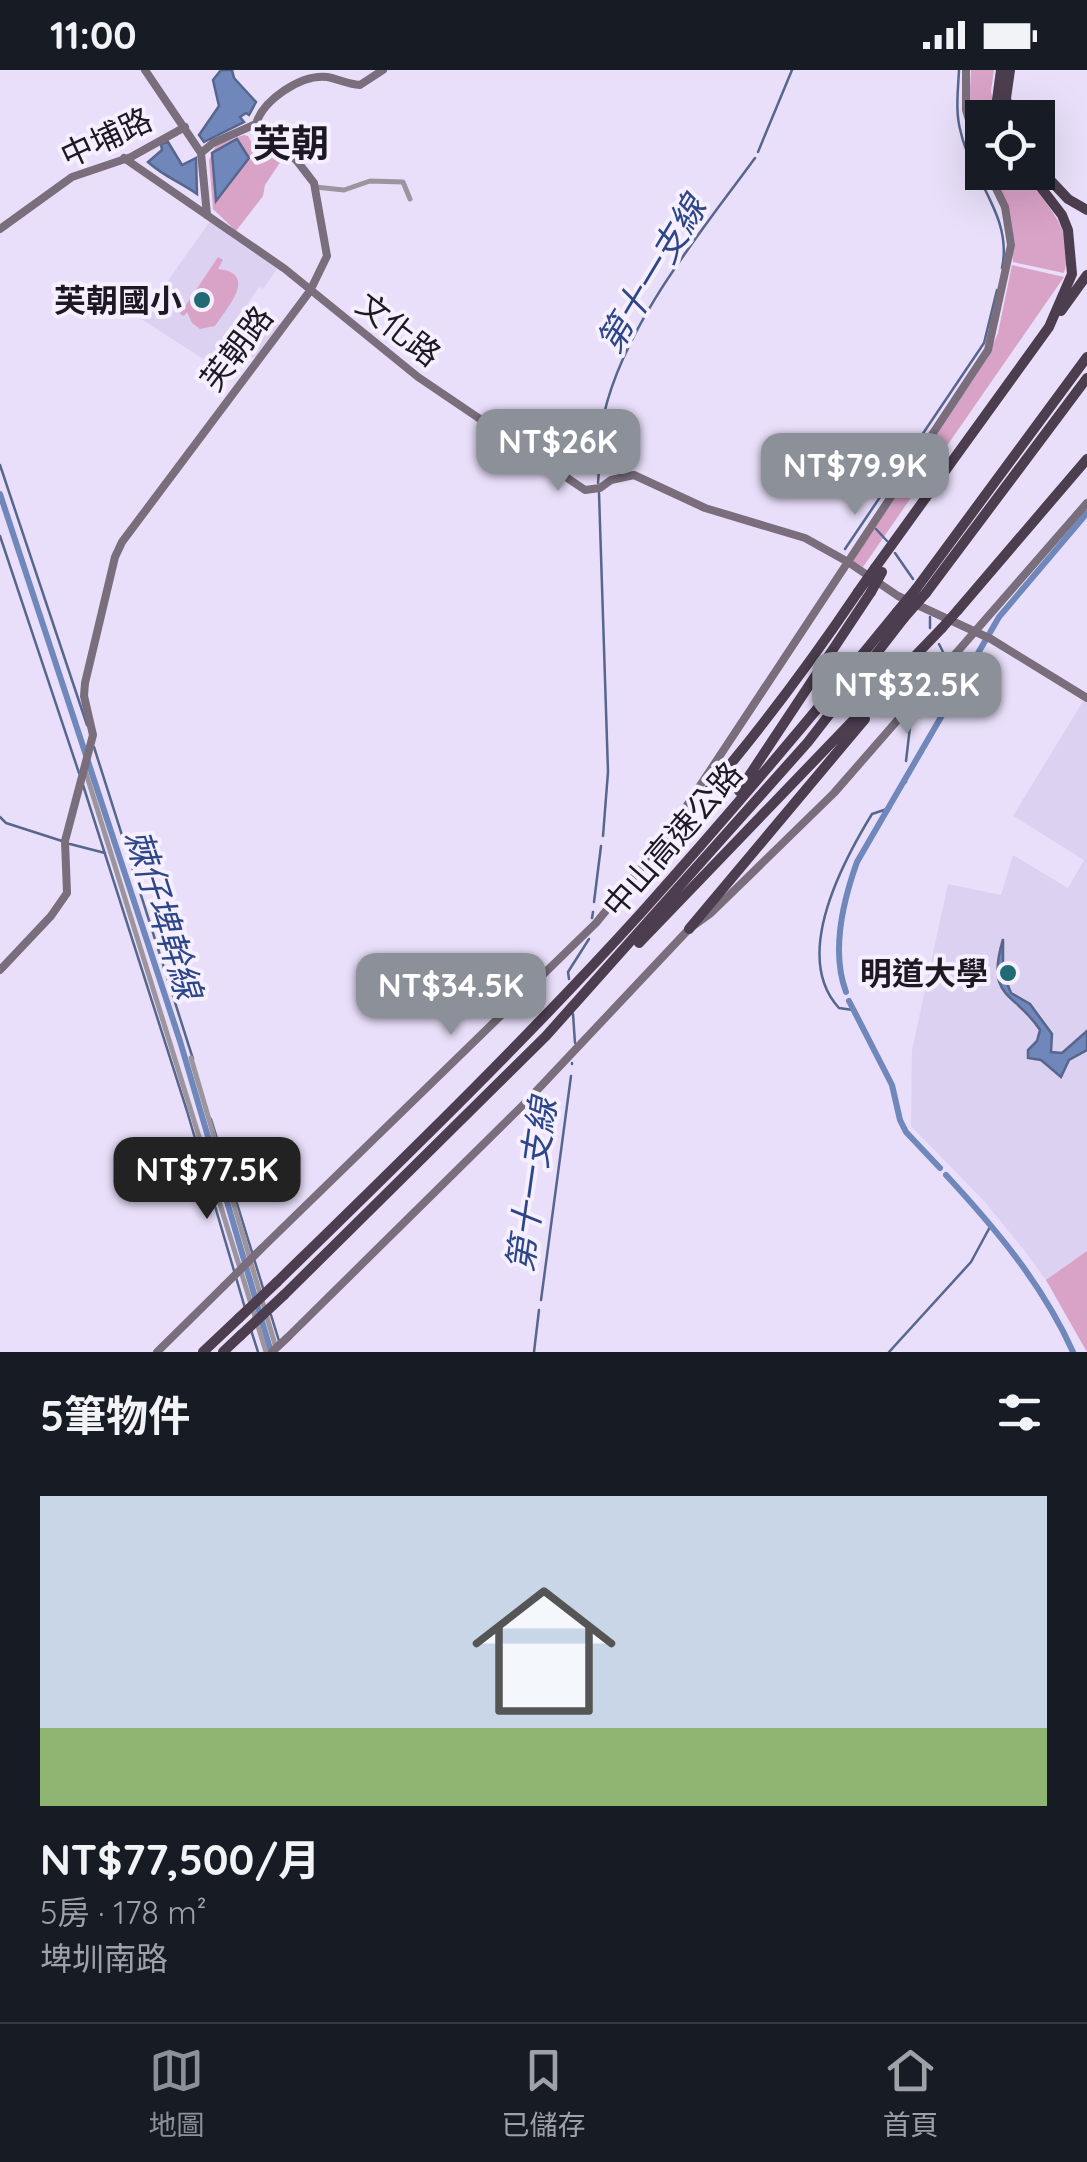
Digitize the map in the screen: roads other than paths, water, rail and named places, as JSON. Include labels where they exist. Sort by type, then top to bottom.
[{"type":"highway","points":[[996,100],[1000,70]]},
{"type":"highway","points":[[1006,100],[1010,70]]},
{"type":"highway","points":[[1055,187],[1087,210]]},
{"type":"highway","points":[[1043,190],[1062,215],[1071,245],[1072,274],[1049,327]]},
{"type":"highway","points":[[660,844],[716,784],[781,703],[1087,275]]},
{"type":"highway","name":"中山高速公路","points":[[921,591],[1087,357]]},
{"type":"highway","name":"中山高速公路","points":[[202,1352],[522,1040],[641,913],[901,615],[1087,378]]},
{"type":"highway","points":[[546,1036],[916,656],[1087,459]]},
{"type":"highway","points":[[641,913],[724,813],[871,592],[879,570]]},
{"type":"highway","name":"中山高速公路","points":[[223,1352],[546,1036],[808,742],[901,615]]},
{"type":"highway","points":[[688,929],[916,656]]},
{"type":"street","name":"中埔路","points":[[144,70],[202,152]]},
{"type":"street","points":[[207,214],[202,152],[256,124],[265,104],[310,79],[326,77],[360,85],[382,70]]},
{"type":"street","points":[[966,70],[966,100]]},
{"type":"street","name":"芙朝路","points":[[0,970],[52,916],[67,893],[66,841],[94,735],[84,696],[85,684],[115,557],[122,542],[310,291],[327,256],[315,187],[297,161],[256,124]]},
{"type":"street","name":"中埔路","points":[[0,229],[72,178],[124,158],[185,127]]},
{"type":"street","name":"文化路","points":[[124,158],[285,269],[418,378],[585,490],[634,476],[706,508],[805,538],[898,596],[981,635],[1087,698]]},
{"type":"street","points":[[315,187],[344,190],[370,180],[403,182],[410,199]]},
{"type":"street","points":[[157,1352],[596,922],[660,844],[988,350],[1011,245],[1005,207],[997,190]]},
{"type":"street","points":[[272,1352],[526,1103],[688,929],[712,914],[834,793],[981,635],[1087,503]]},
{"type":"street","points":[[86,771],[272,1352]]},
{"type":"street","points":[[191,1058],[272,1352]]},
{"type":"water","points":[[221,70],[232,70],[234,78],[256,102],[249,115],[240,117],[244,122],[204,142],[199,135],[219,106],[213,80]]},
{"type":"water","points":[[237,139],[249,158],[216,201],[212,153]]},
{"type":"water","points":[[168,142],[182,165],[196,158],[197,194],[148,162],[162,150],[161,144]]},
{"type":"water","points":[[1003,939],[1003,973],[1011,993],[1030,1004],[1052,1034],[1051,1052],[1062,1053],[1087,1031],[1087,1050],[1069,1060],[1061,1077],[1041,1060],[1028,1058],[1028,1050],[1037,1041],[1040,1030],[1000,984],[998,959]]},
{"type":"waterway","name":"第十一支線","points":[[758,152],[792,70]]},
{"type":"waterway","points":[[959,70],[959,125],[966,150],[997,215],[1004,249],[1002,268]]},
{"type":"waterway","name":"第十一支線","points":[[598,483],[604,414],[629,346],[667,280],[755,158]]},
{"type":"waterway","points":[[845,549],[984,343],[997,290]]},
{"type":"waterway","points":[[0,465],[87,725]]},
{"type":"waterway","name":"第十一支線","points":[[599,493],[608,772],[603,836]]},
{"type":"waterway","name":"棘仔埤幹線","points":[[0,494],[180,1041],[271,1352]]},
{"type":"waterway","points":[[846,992],[839,944],[847,893],[857,862],[999,617],[1087,513]]},
{"type":"waterway","points":[[876,529],[887,541]]},
{"type":"waterway","points":[[0,536],[79,773]]},
{"type":"waterway","points":[[895,553],[913,579]]},
{"type":"waterway","points":[[930,617],[930,628]]},
{"type":"waterway","points":[[915,694],[945,656],[939,644]]},
{"type":"waterway","points":[[906,761],[912,710]]},
{"type":"waterway","points":[[94,747],[193,1059]]},
{"type":"waterway","points":[[906,776],[906,782]]},
{"type":"waterway","points":[[83,785],[245,1308]]},
{"type":"waterway","points":[[853,1010],[839,1008],[826,987],[820,963],[821,937],[836,883],[860,834],[872,814],[890,808]]},
{"type":"waterway","points":[[0,817],[6,823],[62,841]]},
{"type":"waterway","points":[[70,844],[105,853]]},
{"type":"waterway","name":"第十一支線","points":[[594,902],[601,846]]},
{"type":"waterway","name":"第十一支線","points":[[592,918],[593,912]]},
{"type":"waterway","name":"第十一支線","points":[[569,979],[568,972],[589,939]]},
{"type":"waterway","points":[[849,1001],[892,1085],[906,1132],[940,1168]]},
{"type":"waterway","name":"第十一支線","points":[[573,1014],[575,1043]]},
{"type":"waterway","name":"第十一支線","points":[[541,1300],[571,1076]]},
{"type":"waterway","points":[[211,1119],[263,1288]]},
{"type":"waterway","points":[[946,1175],[1017,1259],[1048,1304],[1073,1352]]},
{"type":"waterway","points":[[889,1352],[971,1262],[991,1225]]},
{"type":"waterway","name":"第十一支線","points":[[534,1352],[539,1310]]},
{"type":"waterway","points":[[271,1315],[279,1341]]},
{"type":"waterway","points":[[251,1330],[258,1352]]},
{"type":"place","name":"芙朝國小","points":[[202,300]]},
{"type":"place","name":"明道大學","points":[[1008,973]]},
{"type":"district","name":"芙朝","points":[[291,143]]}]
